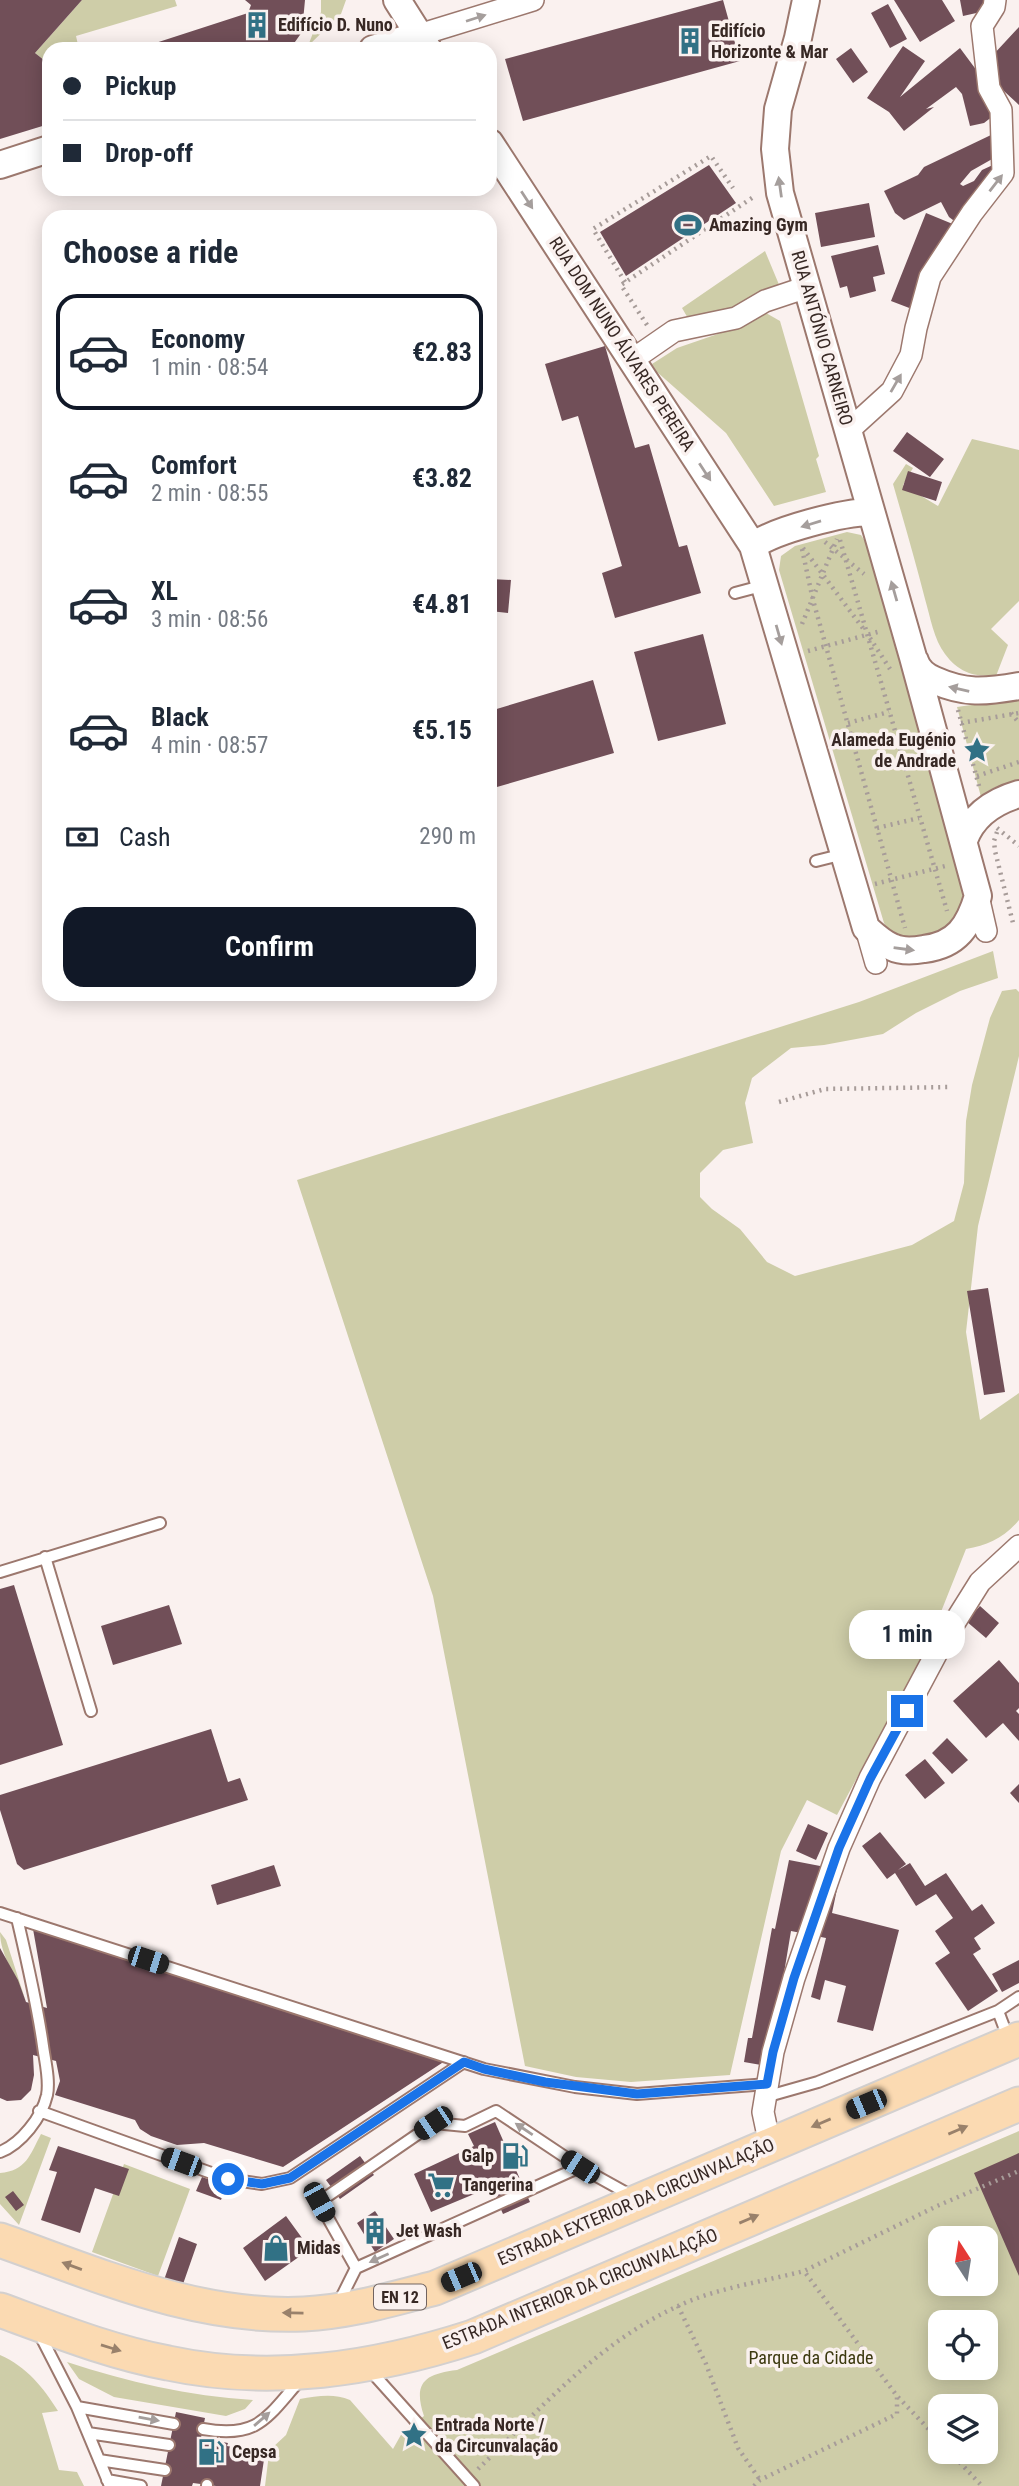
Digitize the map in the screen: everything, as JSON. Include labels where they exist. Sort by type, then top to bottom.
[{"type":"main road","name":"ESTRADA EXTERIOR DA CIRCUNVALAÇÃO","points":[[0,2240],[149,2293],[193,2305],[247,2313],[303,2314],[335,2311],[435,2288],[1014,2041]]},
{"type":"main road","name":"ESTRADA INTERIOR DA CIRCUNVALAÇÃO","points":[[0,2310],[111,2349],[169,2364],[248,2373],[306,2373],[365,2365],[424,2353],[473,2337],[1019,2104]]},
{"type":"street","points":[[397,0],[424,42],[533,0]]},
{"type":"street","name":"RUA ANTÓNIO CARNEIRO","points":[[806,0],[778,109],[775,149],[780,193],[913,657],[960,852],[978,896]]},
{"type":"street","points":[[848,431],[892,391],[911,355],[930,277],[972,213],[1003,173],[1000,110],[989,88],[982,26],[994,7],[995,0]]},
{"type":"street","points":[[0,165],[42,151]]},
{"type":"street","name":"RUA DOM NUNO ÁLVARES PEREIRA","points":[[497,154],[753,546],[866,928]]},
{"type":"street","points":[[632,360],[674,331],[736,318],[765,301],[807,287]]},
{"type":"street","points":[[753,546],[768,537],[846,514],[872,512]]},
{"type":"street","points":[[913,657],[917,668],[929,677],[968,692],[1019,686]]},
{"type":"street","points":[[960,852],[976,820],[1005,798],[1019,793]]},
{"type":"street","points":[[866,928],[894,948],[911,951],[939,947],[964,930],[978,896]]},
{"type":"street","points":[[978,896],[986,931]]},
{"type":"street","points":[[866,928],[876,963]]},
{"type":"street","points":[[770,2145],[763,2112],[773,2052],[794,1978],[839,1848],[864,1790],[943,1641],[980,1582],[1019,1546]]},
{"type":"lane","points":[[734,593],[765,585]]},
{"type":"lane","points":[[816,861],[844,854]]},
{"type":"lane","points":[[0,1572],[160,1522]]},
{"type":"lane","points":[[46,1557],[91,1711]]},
{"type":"lane","points":[[0,1913],[484,2069],[545,2082],[637,2094],[766,2090],[818,2082],[998,2011],[1019,1997]]},
{"type":"lane","points":[[0,2152],[12,2147],[30,2127],[47,2095],[37,2005],[17,1918]]},
{"type":"lane","points":[[998,2011],[1014,2041]]},
{"type":"lane","points":[[39,2111],[228,2179],[262,2184],[290,2178],[464,2062]]},
{"type":"lane","points":[[356,2268],[319,2202],[433,2123],[465,2126],[496,2111],[580,2167],[640,2200]]},
{"type":"lane","points":[[335,2311],[356,2268],[580,2167]]},
{"type":"lane","points":[[33,2322],[77,2407],[108,2483],[141,2486]]},
{"type":"lane","points":[[365,2365],[471,2483]]},
{"type":"lane","points":[[203,2429],[216,2436],[253,2427],[269,2414],[306,2373]]},
{"type":"lane","points":[[77,2407],[174,2424]]},
{"type":"lane","points":[[88,2433],[169,2445]]},
{"type":"lane","points":[[99,2460],[165,2470]]},
{"type":"path","points":[[657,342],[593,229],[711,156],[733,188]]},
{"type":"path","points":[[623,283],[755,196]]},
{"type":"path","points":[[794,620],[798,632],[839,535]]},
{"type":"path","points":[[839,535],[821,540],[869,578]]},
{"type":"path","points":[[839,535],[949,917]]},
{"type":"path","points":[[798,545],[811,542]]},
{"type":"path","points":[[798,545],[824,575],[867,634]]},
{"type":"path","points":[[798,545],[908,940]]},
{"type":"path","points":[[801,642],[804,652],[891,628]]},
{"type":"path","points":[[957,708],[981,797]]},
{"type":"path","points":[[848,723],[889,712]]},
{"type":"path","points":[[961,723],[1019,713]]},
{"type":"path","points":[[976,776],[1019,762]]},
{"type":"path","points":[[877,828],[919,818]]},
{"type":"path","points":[[1002,824],[994,841],[995,851],[1013,923]]},
{"type":"path","points":[[871,885],[933,869],[960,852]]},
{"type":"path","points":[[779,1101],[825,1089],[952,1087]]},
{"type":"path","points":[[471,2483],[570,2380],[625,2337],[678,2306],[713,2294],[804,2271],[937,2206],[1019,2171]]},
{"type":"path","points":[[804,2271],[897,2396],[928,2428]]},
{"type":"path","points":[[678,2306],[706,2364],[738,2448],[760,2480]]},
{"type":"path","points":[[754,2486],[760,2480],[897,2414],[897,2396]]},
{"type":"path","points":[[961,2464],[982,2486]]},
{"type":"green space","points":[[82,0],[175,0],[177,6],[76,36],[77,42],[45,42]]},
{"type":"green space","points":[[321,0],[346,0],[341,14],[310,42],[321,12]]},
{"type":"green space","points":[[42,45],[42,58],[35,53]]},
{"type":"green space","points":[[765,251],[780,287],[736,311],[689,320],[682,308]]},
{"type":"green space","points":[[766,313],[780,321],[819,456],[816,459],[826,492],[774,506],[726,433],[657,372],[652,364],[677,348],[744,325]]},
{"type":"green space","points":[[972,439],[1019,450],[1019,601],[991,629],[1008,645],[996,676],[981,676],[962,670],[941,648],[893,484],[906,464],[913,468],[903,485],[938,506]]},
{"type":"green space","points":[[847,532],[861,535],[867,544],[965,895],[953,929],[916,940],[897,937],[884,923],[779,570],[781,556],[795,546]]},
{"type":"green space","points":[[1019,698],[1019,779],[993,788],[981,797],[957,707]]},
{"type":"green space","points":[[993,951],[998,978],[960,991],[916,1013],[883,1034],[791,1048],[752,1078],[745,1103],[753,1143],[723,1150],[700,1173],[700,1197],[740,1229],[767,1262],[795,1276],[912,1245],[954,1221],[964,1183],[966,1121],[972,1085],[990,1018],[1002,991],[1016,989],[1019,992],[1019,1056],[978,1226],[966,1332],[980,1420],[1019,1393],[1019,1520],[995,1540],[966,1549],[927,1647],[837,1815],[807,1800],[781,1851],[730,2075],[631,2082],[576,2077],[525,2066],[433,1596],[297,1180],[859,1002]]},
{"type":"green space","points":[[0,1932],[6,1940],[26,2002],[6,1959]]},
{"type":"green space","name":"Parque da Cidade","points":[[1019,2131],[1019,2486],[265,2486],[269,2454],[286,2435],[300,2399],[332,2396],[350,2400],[393,2449],[402,2433],[424,2416],[420,2395],[424,2382],[436,2374],[457,2370]]},
{"type":"green space","points":[[41,2134],[51,2138],[19,2225],[0,2204],[0,2173],[16,2169],[26,2161]]},
{"type":"green space","points":[[124,2164],[190,2189],[158,2276],[92,2252]]},
{"type":"green space","points":[[0,2355],[18,2365],[34,2379],[58,2411],[42,2413],[59,2470],[77,2472],[84,2486],[0,2486]]},
{"type":"green space","points":[[67,2362],[158,2387],[253,2400],[245,2409],[226,2416],[114,2397],[79,2379]]},
{"type":"building","points":[[0,0],[82,0],[35,53],[42,58],[42,126],[0,139]]},
{"type":"building","name":"Edifício D. Nuno","points":[[245,0],[305,0],[302,32],[295,42],[159,42],[248,13],[251,5]]},
{"type":"building","points":[[723,0],[740,61],[523,121],[505,59]]},
{"type":"building","points":[[894,0],[942,0],[955,21],[920,42]]},
{"type":"building","points":[[960,0],[1001,0],[1003,7],[963,16]]},
{"type":"building","points":[[888,4],[907,39],[890,48],[871,13]]},
{"type":"building","points":[[1019,27],[1019,105],[980,69]]},
{"type":"building","points":[[903,46],[925,61],[900,97],[960,48],[983,79],[993,116],[984,123],[970,126],[962,94],[956,87],[926,109],[934,107],[904,131],[889,112],[867,98]]},
{"type":"building","points":[[851,48],[868,72],[853,83],[836,59]]},
{"type":"building","points":[[991,135],[1001,154],[971,171],[960,184],[963,186],[974,181],[982,170],[995,164],[1010,181],[970,233],[949,217],[941,202],[904,220],[895,213],[884,191],[918,175],[924,167]]},
{"type":"building","points":[[709,165],[736,203],[626,276],[600,232]]},
{"type":"building","points":[[869,203],[875,237],[821,247],[815,213]]},
{"type":"building","points":[[926,213],[960,227],[925,314],[891,301]]},
{"type":"building","points":[[878,245],[885,274],[873,277],[876,291],[850,298],[847,286],[840,288],[831,256]]},
{"type":"building","points":[[605,346],[635,448],[649,444],[679,547],[687,545],[701,593],[615,618],[602,573],[622,566],[578,416],[562,421],[545,364]]},
{"type":"building","points":[[907,432],[944,459],[930,477],[893,451]]},
{"type":"building","points":[[908,471],[942,482],[936,501],[902,490]]},
{"type":"building","points":[[497,579],[511,580],[508,613],[497,612]]},
{"type":"building","points":[[703,634],[726,724],[658,741],[634,652]]},
{"type":"building","points":[[593,680],[614,753],[497,787],[497,709]]},
{"type":"building","points":[[988,1288],[1005,1392],[984,1395],[967,1291]]},
{"type":"building","points":[[14,1585],[63,1745],[0,1765],[0,1589]]},
{"type":"building","points":[[169,1605],[182,1644],[113,1665],[101,1626]]},
{"type":"building","points":[[980,1606],[999,1623],[986,1638],[966,1621]]},
{"type":"building","points":[[999,1660],[1019,1683],[1019,1708],[1016,1711],[1019,1714],[1019,1741],[1003,1723],[986,1738],[953,1701]]},
{"type":"building","points":[[211,1729],[228,1782],[240,1778],[248,1800],[24,1870],[17,1864],[0,1810],[0,1795]]},
{"type":"building","points":[[947,1738],[968,1760],[952,1774],[932,1753]]},
{"type":"building","points":[[925,1759],[945,1783],[925,1799],[905,1775]]},
{"type":"building","points":[[1019,1784],[1019,1803],[1010,1793]]},
{"type":"building","points":[[808,1824],[828,1833],[816,1860],[796,1851]]},
{"type":"building","points":[[880,1832],[906,1864],[898,1870],[910,1863],[925,1886],[946,1873],[972,1911],[982,1904],[995,1923],[974,1938],[981,1949],[973,1954],[998,1991],[968,2011],[935,1963],[950,1953],[935,1931],[953,1918],[936,1894],[916,1906],[895,1873],[887,1879],[862,1846]]},
{"type":"building","points":[[789,1860],[841,1870],[832,1913],[899,1930],[873,2031],[837,2022],[846,1986],[825,1980],[820,2000],[811,1997],[826,1938],[791,1931],[772,2045],[773,2067],[744,2062],[748,2038],[752,2038],[772,1928],[775,1929]]},
{"type":"building","points":[[274,1865],[281,1886],[217,1905],[211,1885]]},
{"type":"building","points":[[33,1929],[445,2061],[283,2167],[204,2143],[177,2145],[151,2136],[140,2129],[135,2120],[55,2095],[60,2081],[56,2061],[33,2055],[34,2075],[31,2090],[21,2100],[7,2101],[0,2098],[0,1948],[18,1980],[26,2002],[47,2008]]},
{"type":"building","points":[[1019,1960],[1019,1983],[1002,1992],[992,1974]]},
{"type":"building","points":[[495,2122],[530,2202],[503,2214],[491,2187],[431,2212],[414,2174],[474,2146],[468,2134]]},
{"type":"building","points":[[58,2146],[129,2169],[119,2196],[95,2188],[80,2233],[41,2220],[57,2172],[49,2170]]},
{"type":"building","points":[[1019,2153],[1019,2276],[998,2226],[974,2173]]},
{"type":"building","points":[[360,2156],[374,2175],[340,2199],[326,2180]]},
{"type":"building","points":[[202,2177],[226,2185],[221,2200],[196,2191]]},
{"type":"building","points":[[13,2191],[24,2205],[16,2211],[5,2197]]},
{"type":"building","name":"Jet Wash","points":[[375,2211],[394,2239],[375,2252],[357,2223]]},
{"type":"building","name":"Midas","points":[[286,2216],[310,2249],[265,2281],[243,2248]]},
{"type":"building","points":[[179,2237],[197,2244],[182,2287],[164,2280]]},
{"type":"building","points":[[176,2412],[205,2418],[201,2438],[265,2453],[260,2486],[193,2483],[192,2486],[161,2486]]},
{"type":"place","name":"Edifício D. Nuno","points":[[257,25]]},
{"type":"place","name":"Edifício Horizonte & Mar","points":[[690,41]]},
{"type":"place","name":"Amazing Gym","points":[[688,225]]},
{"type":"place","name":"Alameda Eugénio de Andrade","points":[[977,750]]},
{"type":"place","name":"Galp","points":[[515,2156]]},
{"type":"place","name":"Tangerina","points":[[441,2185]]},
{"type":"place","name":"Jet Wash","points":[[375,2231]]},
{"type":"place","name":"Midas","points":[[276,2248]]},
{"type":"place","name":"Entrada Norte / da Circunvalação","points":[[414,2435]]},
{"type":"place","name":"Cepsa","points":[[211,2452]]},
{"type":"route","points":[[228,2179],[262,2184],[290,2178],[464,2062],[545,2082],[637,2094],[767,2084],[794,1978],[839,1848],[870,1779],[907,1711]]}]
